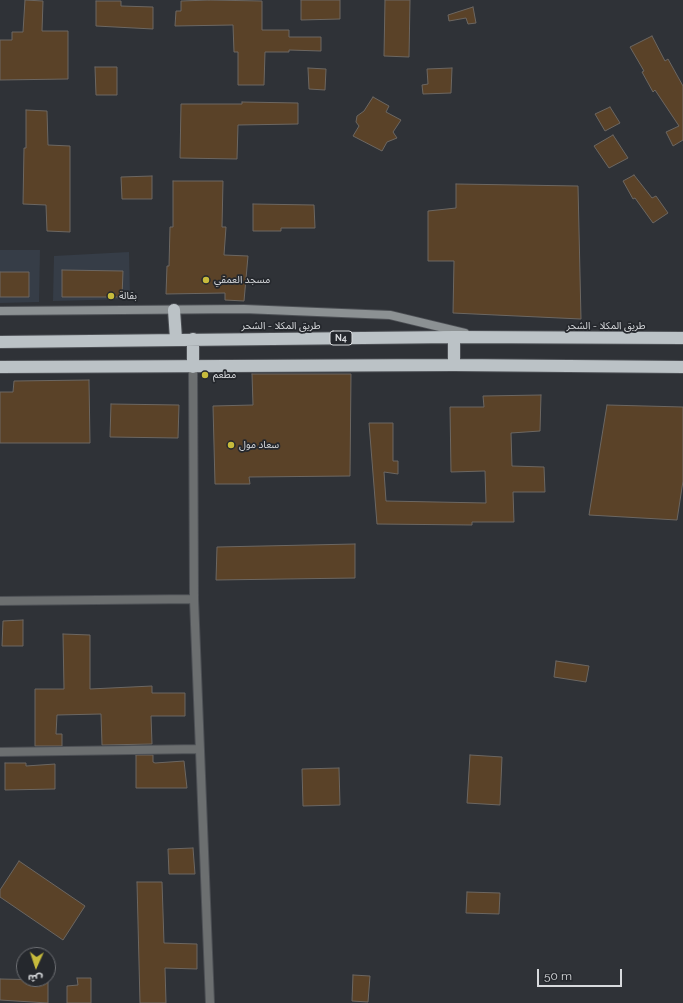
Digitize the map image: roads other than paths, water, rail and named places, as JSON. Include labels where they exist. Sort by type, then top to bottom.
[{"type":"highway","points":[[174,310],[176,339]]},
{"type":"highway","points":[[454,337],[454,365]]},
{"type":"highway","name":"طريق المكلا - الشحر","points":[[0,342],[454,337],[683,338]]},
{"type":"highway","points":[[193,339],[193,366]]},
{"type":"highway","points":[[0,368],[454,365],[683,367]]},
{"type":"street","points":[[0,312],[244,309],[390,315],[480,337]]},
{"type":"street","points":[[193,366],[194,599],[210,1003]]},
{"type":"street","points":[[0,602],[194,599]]},
{"type":"street","points":[[0,752],[200,748]]},
{"type":"place","name":"مسجد العمقي","points":[[206,280]]},
{"type":"place","name":"بقالة","points":[[111,296]]},
{"type":"place","name":"مطعم","points":[[205,375]]},
{"type":"place","name":"سعاد مول","points":[[231,445]]}]
